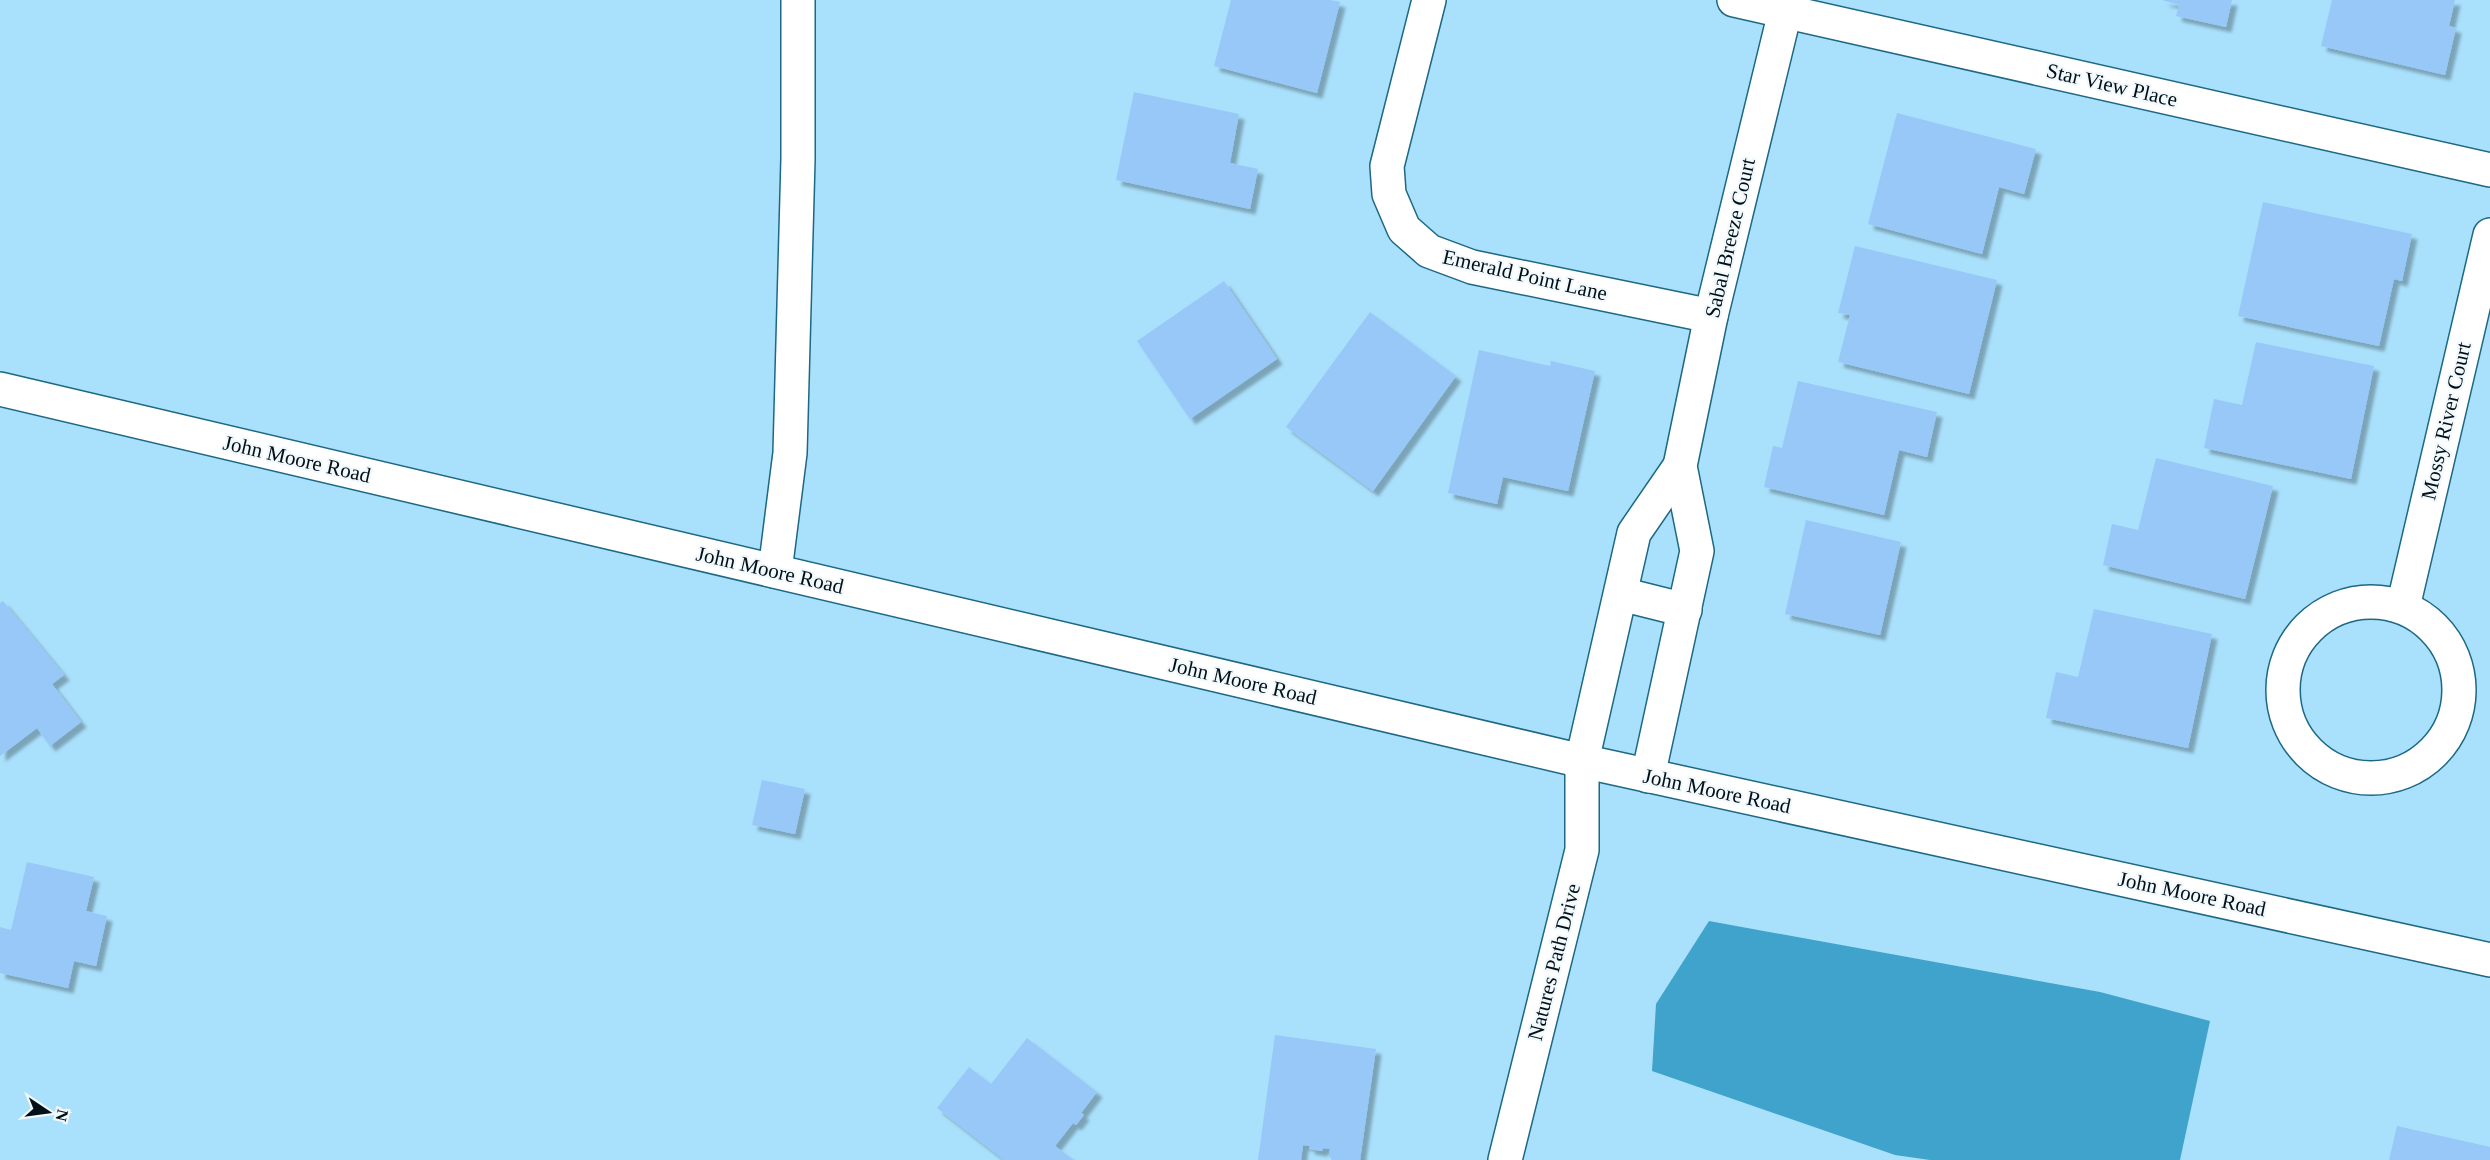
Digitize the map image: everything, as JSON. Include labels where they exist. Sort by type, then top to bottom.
[{"type":"street","points":[[775,571],[790,453],[798,159],[798,0]]},
{"type":"street","name":"Emerald Point Lane","points":[[1429,0],[1387,166],[1389,194],[1404,229],[1429,251],[1472,267],[1711,316]]},
{"type":"street","name":"Star View Place","points":[[1734,0],[2490,170]]},
{"type":"street","name":"Sabal Breeze Court","points":[[1582,761],[1634,533],[1680,466],[1711,316],[1785,12]]},
{"type":"street","name":"Mossy River Court","points":[[2403,607],[2490,235]]},
{"type":"street","name":"John Moore Road","points":[[0,389],[1582,761],[2490,960]]},
{"type":"street","name":"Sabal Breeze Court","points":[[1648,776],[1697,551],[1680,466]]},
{"type":"street","points":[[1621,594],[1684,610]]},
{"type":"street","points":[[2373,601],[2403,607],[2427,621],[2446,642],[2457,668],[2460,696],[2453,724],[2439,748],[2417,766],[2391,777],[2363,779],[2333,771],[2309,753],[2291,729],[2283,700],[2285,670],[2296,642],[2318,620],[2343,605],[2373,601]]},
{"type":"street","name":"Natures Path Drive","points":[[1505,1160],[1582,850],[1582,761]]},
{"type":"water","points":[[1709,921],[2100,992],[2210,1021],[2180,1160],[1930,1160],[1895,1155],[1652,1071],[1656,1004]]},
{"type":"building","points":[[1231,0],[1330,0],[1340,2],[1317,93],[1214,66]]},
{"type":"building","points":[[2162,0],[2232,0],[2226,27],[2176,16],[2179,5]]},
{"type":"building","points":[[2332,0],[2455,0],[2449,26],[2456,28],[2445,75],[2321,46]]},
{"type":"building","points":[[1134,92],[1239,114],[1230,163],[1258,169],[1250,209],[1116,180]]},
{"type":"building","points":[[1897,113],[2036,149],[2024,194],[1999,187],[1982,254],[1868,224]]},
{"type":"building","points":[[2263,202],[2412,234],[2402,281],[2394,279],[2379,346],[2238,316]]},
{"type":"building","points":[[1855,246],[1997,280],[1969,394],[1838,362],[1850,315],[1838,313]]},
{"type":"building","points":[[1224,281],[1277,359],[1190,419],[1137,341]]},
{"type":"building","points":[[1370,312],[1456,376],[1373,491],[1286,427]]},
{"type":"building","points":[[2256,342],[2374,366],[2351,479],[2204,448],[2214,399],[2242,405]]},
{"type":"building","points":[[1479,350],[1550,366],[1551,361],[1595,371],[1568,491],[1503,477],[1497,504],[1448,493]]},
{"type":"building","points":[[1798,381],[1937,412],[1927,457],[1899,450],[1884,515],[1764,487],[1773,446],[1782,448]]},
{"type":"building","points":[[2156,458],[2273,486],[2245,599],[2103,565],[2112,524],[2138,530]]},
{"type":"building","points":[[1806,520],[1901,542],[1880,635],[1785,614]]},
{"type":"building","points":[[3,601],[64,675],[52,684],[81,722],[50,746],[37,728],[0,756],[0,603]]},
{"type":"building","points":[[2094,609],[2212,634],[2188,748],[2046,718],[2056,672],[2078,677]]},
{"type":"building","points":[[762,780],[805,789],[795,834],[752,825]]},
{"type":"building","points":[[27,862],[94,877],[86,911],[107,916],[96,966],[74,961],[68,988],[0,973],[0,927],[11,930]]},
{"type":"building","points":[[1275,1035],[1376,1049],[1360,1160],[1332,1160],[1329,1156],[1330,1149],[1323,1148],[1322,1151],[1309,1149],[1310,1146],[1303,1145],[1301,1160],[1258,1160]]},
{"type":"building","points":[[1027,1038],[1097,1092],[1081,1113],[1084,1115],[1076,1125],[1073,1123],[1055,1146],[1074,1160],[1004,1160],[937,1108],[969,1067],[991,1084]]},
{"type":"building","points":[[2397,1126],[2490,1147],[2490,1160],[2389,1160]]}]
